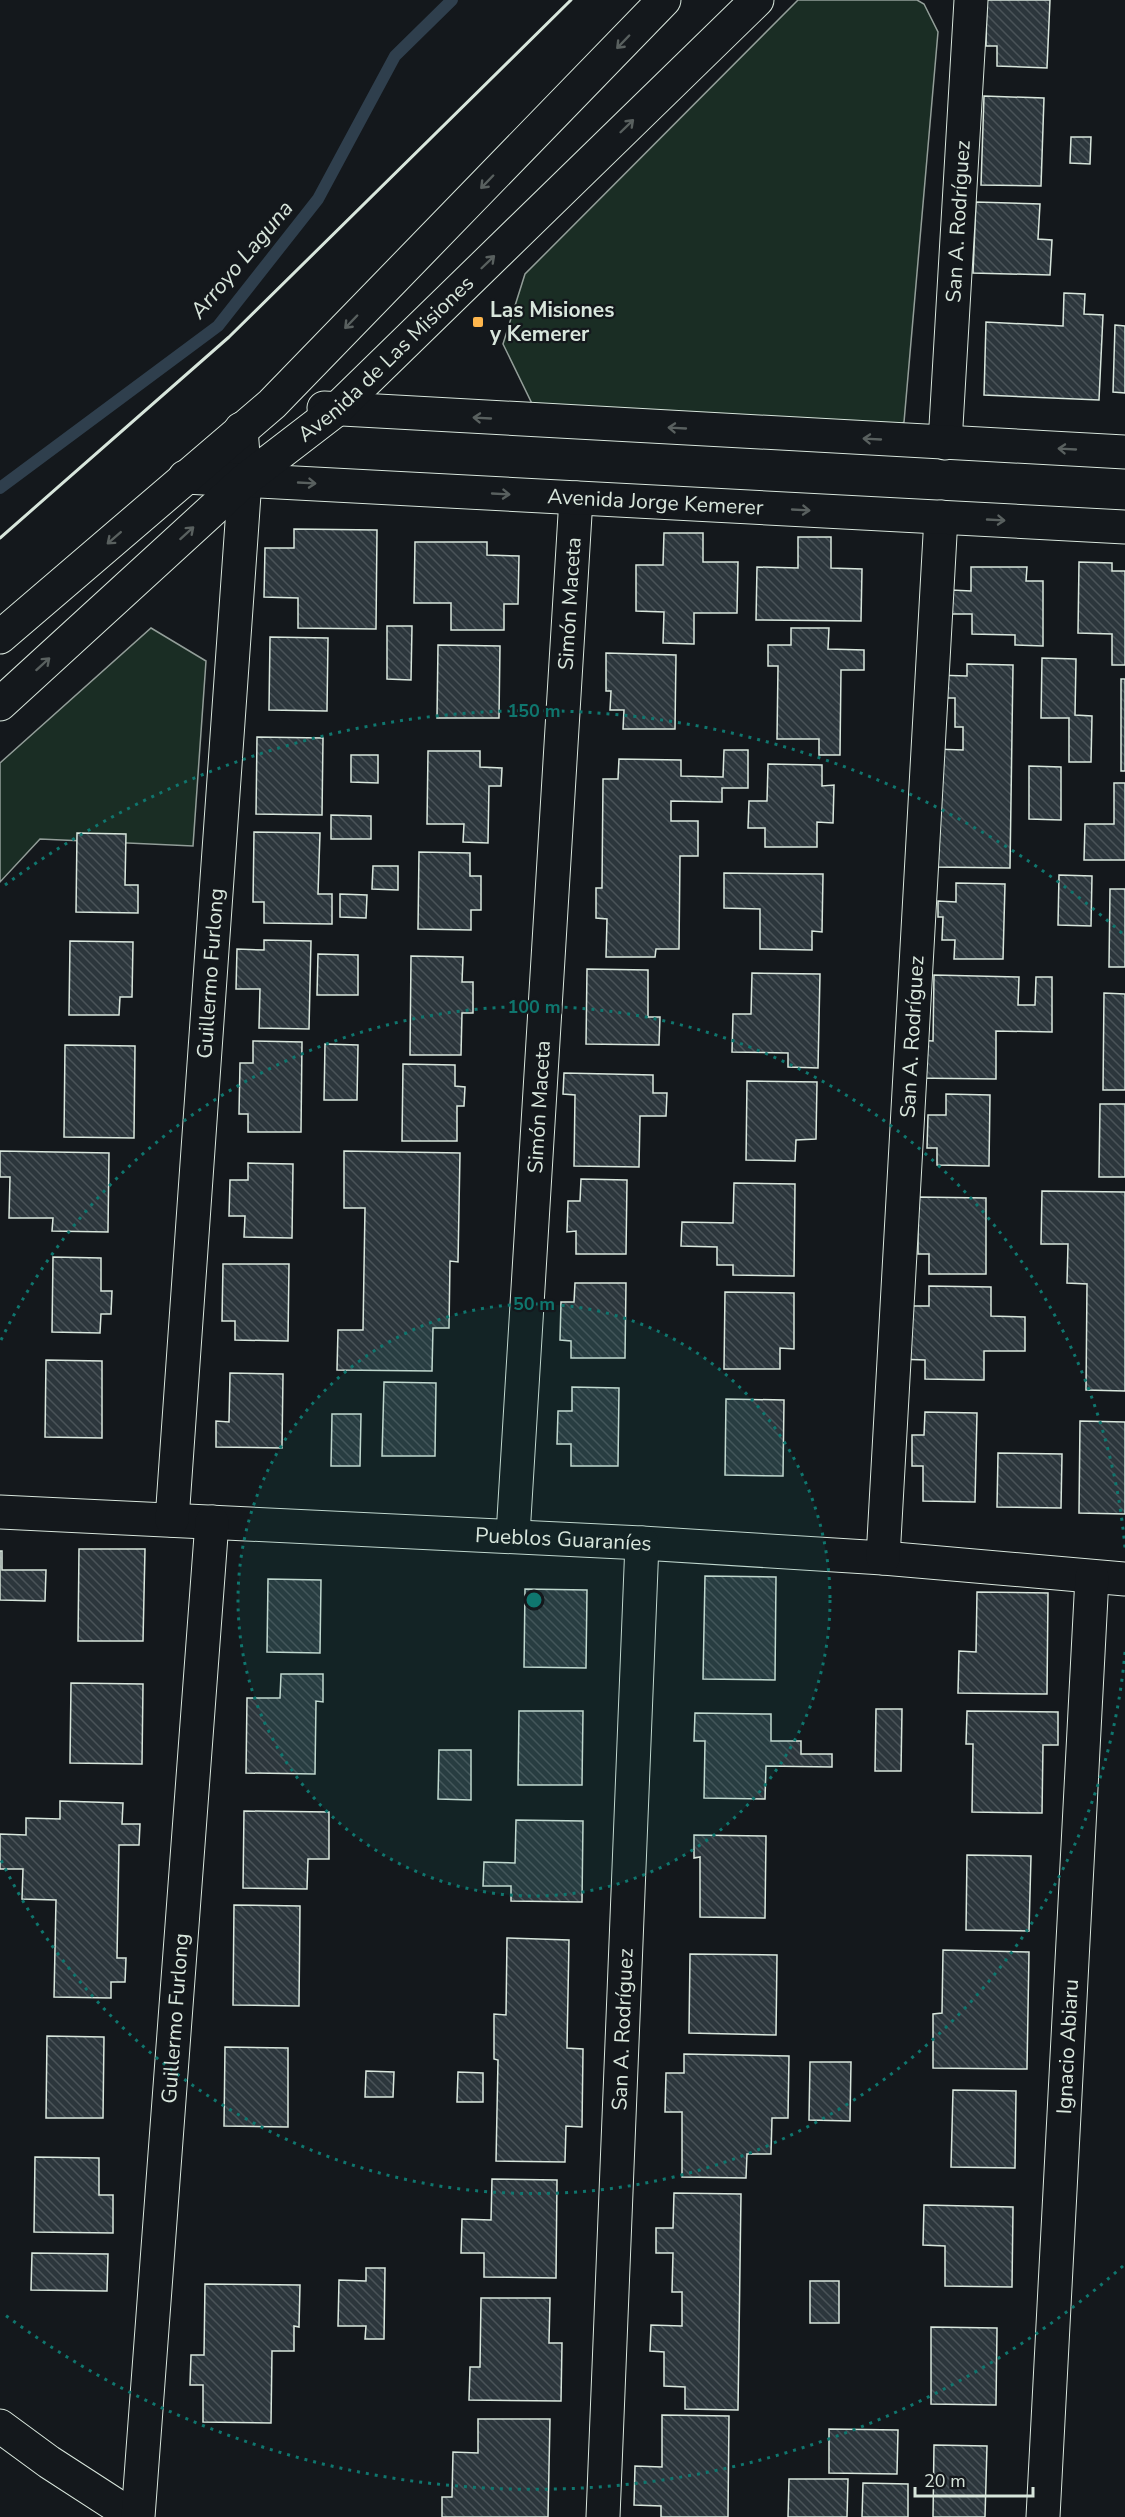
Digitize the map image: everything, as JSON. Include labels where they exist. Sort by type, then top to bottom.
[{"type":"street","name":"Avenida de Las Misiones","points":[[0,637],[272,404],[663,0]]},
{"type":"street","name":"Avenida de Las Misiones","points":[[0,704],[245,480],[336,410],[757,0]]},
{"type":"street","name":"San A. Rodríguez","points":[[945,443],[971,0]]},
{"type":"street","points":[[272,404],[336,410],[1125,452]]},
{"type":"street","name":"Guillermo Furlong","points":[[172,1520],[245,480],[241,429]]},
{"type":"street","name":"Avenida Jorge Kemerer","points":[[185,477],[1125,527]]},
{"type":"street","name":"Simón Maceta","points":[[513,1535],[576,498]]},
{"type":"street","name":"San A. Rodríguez","points":[[884,1558],[941,517]]},
{"type":"street","name":"Pueblos Guaraníes","points":[[0,1512],[513,1535],[884,1558],[1125,1579]]},
{"type":"street","name":"Guillermo Furlong","points":[[138,2517],[212,1522]]},
{"type":"street","name":"San A. Rodríguez","points":[[603,2517],[642,1543]]},
{"type":"street","name":"Ignacio Abiaru","points":[[1043,2517],[1092,1577]]},
{"type":"street","points":[[0,2426],[49,2463],[134,2517]]},
{"type":"green space","points":[[798,0],[917,0],[924,4],[938,32],[904,422],[875,441],[539,418],[503,344],[525,274]]},
{"type":"green space","points":[[151,628],[206,661],[193,846],[40,839],[0,882],[0,763]]},
{"type":"building","points":[[987,0],[1050,0],[1047,68],[997,66],[997,46],[986,46]]},
{"type":"building","points":[[984,96],[1044,98],[1041,186],[981,185]]},
{"type":"building","points":[[1071,137],[1091,137],[1090,164],[1070,163]]},
{"type":"building","points":[[976,202],[1040,204],[1038,239],[1052,240],[1050,275],[973,273]]},
{"type":"building","points":[[1064,293],[1085,294],[1084,314],[1103,315],[1099,400],[984,395],[986,322],[1063,326]]},
{"type":"building","points":[[1115,325],[1125,326],[1125,393],[1113,392]]},
{"type":"building","points":[[294,529],[377,530],[376,629],[298,628],[298,598],[264,597],[265,548],[294,548]]},
{"type":"building","points":[[664,533],[703,533],[703,562],[738,562],[737,613],[694,613],[694,644],[663,643],[664,612],[636,611],[636,565],[663,565]]},
{"type":"building","points":[[798,537],[831,537],[831,568],[862,569],[861,621],[756,620],[757,567],[798,568]]},
{"type":"building","points":[[415,542],[487,542],[487,555],[519,556],[518,604],[504,604],[504,630],[451,630],[451,603],[414,603]]},
{"type":"building","points":[[1079,562],[1112,563],[1112,571],[1125,571],[1125,665],[1112,665],[1112,634],[1078,633]]},
{"type":"building","points":[[971,567],[1027,567],[1026,581],[1043,581],[1043,646],[1015,645],[1015,635],[972,634],[972,614],[952,614],[952,590],[971,591]]},
{"type":"building","points":[[387,626],[412,626],[411,680],[387,679]]},
{"type":"building","points":[[791,628],[829,628],[828,649],[864,650],[864,670],[841,670],[840,755],[819,755],[819,739],[777,739],[778,666],[768,666],[768,645],[791,645]]},
{"type":"building","points":[[270,637],[328,638],[327,711],[269,710]]},
{"type":"building","points":[[438,645],[500,646],[499,718],[437,718]]},
{"type":"building","points":[[606,653],[676,655],[675,729],[623,729],[624,710],[610,710],[611,691],[606,691]]},
{"type":"building","points":[[1042,658],[1076,659],[1075,715],[1092,716],[1091,762],[1069,762],[1069,718],[1041,718]]},
{"type":"building","points":[[967,664],[1013,665],[1010,868],[933,867],[935,749],[963,750],[963,727],[955,727],[955,698],[934,698],[935,675],[967,676]]},
{"type":"building","points":[[1121,679],[1125,679],[1125,771],[1121,771]]},
{"type":"building","points":[[257,737],[323,738],[322,815],[256,814]]},
{"type":"building","points":[[724,750],[748,750],[748,788],[722,788],[722,802],[671,801],[671,821],[698,821],[698,856],[680,856],[679,949],[656,949],[655,957],[606,957],[607,919],[596,918],[596,888],[602,888],[603,779],[618,779],[619,759],[681,760],[681,776],[723,777]]},
{"type":"building","points":[[428,751],[480,751],[480,767],[502,768],[501,786],[489,786],[488,843],[463,842],[464,824],[427,824]]},
{"type":"building","points":[[351,755],[378,755],[378,783],[351,782]]},
{"type":"building","points":[[768,764],[822,765],[822,786],[834,785],[833,823],[817,822],[817,847],[765,847],[765,828],[748,828],[749,801],[767,801]]},
{"type":"building","points":[[1029,766],[1061,767],[1061,820],[1029,819]]},
{"type":"building","points":[[1114,783],[1125,783],[1125,860],[1084,860],[1085,824],[1114,824]]},
{"type":"building","points":[[331,815],[371,816],[371,839],[331,839]]},
{"type":"building","points":[[254,832],[320,833],[318,894],[332,894],[332,924],[264,923],[264,902],[253,902]]},
{"type":"building","points":[[77,833],[126,834],[125,885],[138,885],[138,913],[76,912]]},
{"type":"building","points":[[419,852],[470,853],[470,876],[481,876],[481,910],[471,910],[471,930],[418,929]]},
{"type":"building","points":[[373,866],[398,866],[398,890],[372,889]]},
{"type":"building","points":[[724,873],[823,874],[822,932],[812,931],[812,950],[760,949],[760,909],[724,908]]},
{"type":"building","points":[[1059,875],[1092,876],[1091,926],[1058,925]]},
{"type":"building","points":[[956,883],[1005,884],[1003,959],[954,959],[955,940],[942,940],[943,917],[938,917],[938,901],[956,902]]},
{"type":"building","points":[[1110,889],[1125,889],[1125,967],[1109,967]]},
{"type":"building","points":[[340,894],[367,895],[366,918],[340,917]]},
{"type":"building","points":[[264,940],[311,941],[309,1029],[259,1028],[260,989],[236,989],[237,949],[264,950]]},
{"type":"building","points":[[70,941],[133,942],[132,997],[120,997],[119,1015],[69,1015]]},
{"type":"building","points":[[318,954],[358,955],[358,995],[317,995]]},
{"type":"building","points":[[411,956],[463,957],[462,982],[473,982],[473,1013],[462,1013],[461,1055],[410,1055]]},
{"type":"building","points":[[587,969],[648,970],[648,1017],[660,1017],[659,1045],[586,1044]]},
{"type":"building","points":[[752,973],[820,974],[818,1068],[788,1067],[788,1053],[732,1052],[733,1014],[751,1014]]},
{"type":"building","points":[[934,975],[1019,977],[1018,1005],[1035,1005],[1036,977],[1052,977],[1052,1032],[996,1031],[996,1079],[914,1078],[915,1040],[933,1041]]},
{"type":"building","points":[[1104,993],[1125,994],[1125,1090],[1103,1090]]},
{"type":"building","points":[[253,1041],[302,1042],[301,1132],[248,1132],[248,1114],[239,1114],[240,1063],[253,1063]]},
{"type":"building","points":[[325,1044],[358,1045],[357,1100],[324,1100]]},
{"type":"building","points":[[65,1045],[135,1046],[134,1138],[64,1137]]},
{"type":"building","points":[[403,1064],[455,1065],[455,1086],[465,1087],[464,1106],[457,1106],[457,1141],[402,1141]]},
{"type":"building","points":[[564,1073],[653,1075],[653,1093],[667,1093],[666,1116],[640,1116],[639,1167],[574,1166],[575,1095],[563,1094]]},
{"type":"building","points":[[747,1081],[817,1082],[816,1139],[796,1140],[795,1161],[746,1160]]},
{"type":"building","points":[[946,1094],[990,1095],[989,1166],[937,1165],[937,1148],[927,1148],[928,1115],[946,1115]]},
{"type":"building","points":[[1100,1104],[1125,1104],[1125,1177],[1099,1177]]},
{"type":"building","points":[[0,1151],[109,1153],[108,1232],[52,1231],[53,1218],[9,1218],[10,1177],[0,1177]]},
{"type":"building","points":[[344,1151],[460,1153],[458,1262],[450,1261],[449,1328],[433,1328],[432,1371],[337,1370],[338,1330],[363,1330],[365,1208],[344,1208]]},
{"type":"building","points":[[248,1163],[293,1164],[292,1238],[244,1237],[245,1216],[229,1216],[230,1180],[248,1180]]},
{"type":"building","points":[[581,1179],[627,1180],[626,1254],[576,1254],[576,1231],[567,1232],[568,1201],[580,1201]]},
{"type":"building","points":[[734,1183],[795,1184],[794,1276],[733,1275],[733,1265],[717,1265],[717,1247],[681,1246],[682,1222],[733,1223]]},
{"type":"building","points":[[1042,1191],[1125,1192],[1125,1391],[1086,1390],[1087,1284],[1067,1283],[1068,1244],[1041,1244]]},
{"type":"building","points":[[918,1197],[986,1198],[986,1274],[929,1274],[929,1254],[918,1254]]},
{"type":"building","points":[[53,1257],[101,1258],[101,1291],[112,1291],[111,1314],[101,1314],[100,1333],[52,1332]]},
{"type":"building","points":[[223,1264],[289,1264],[288,1341],[235,1340],[235,1321],[222,1321]]},
{"type":"building","points":[[575,1283],[626,1283],[625,1358],[571,1358],[571,1341],[560,1340],[561,1302],[574,1302]]},
{"type":"building","points":[[929,1286],[991,1287],[991,1316],[1025,1317],[1025,1351],[984,1351],[984,1380],[925,1379],[925,1360],[897,1359],[898,1306],[929,1306]]},
{"type":"building","points":[[725,1292],[794,1293],[794,1349],[780,1348],[780,1369],[724,1369]]},
{"type":"building","points":[[46,1360],[102,1361],[102,1438],[45,1437]]},
{"type":"building","points":[[230,1373],[283,1374],[282,1448],[216,1447],[216,1421],[229,1422]]},
{"type":"building","points":[[384,1382],[436,1383],[435,1456],[382,1456]]},
{"type":"building","points":[[572,1387],[619,1388],[618,1466],[571,1466],[571,1444],[557,1444],[558,1411],[572,1411]]},
{"type":"building","points":[[726,1399],[784,1400],[783,1476],[725,1475]]},
{"type":"building","points":[[925,1412],[977,1413],[975,1502],[923,1501],[923,1466],[912,1466],[912,1435],[924,1435]]},
{"type":"building","points":[[332,1414],[361,1414],[360,1466],[331,1466]]},
{"type":"building","points":[[1080,1421],[1125,1422],[1125,1514],[1079,1513]]},
{"type":"building","points":[[998,1453],[1062,1454],[1061,1508],[997,1507]]},
{"type":"building","points":[[79,1549],[145,1549],[143,1641],[78,1641]]},
{"type":"building","points":[[0,1551],[2,1551],[2,1570],[46,1570],[45,1601],[0,1600]]},
{"type":"building","points":[[705,1576],[776,1577],[775,1680],[703,1679]]},
{"type":"building","points":[[268,1579],[321,1580],[320,1653],[267,1652]]},
{"type":"building","points":[[525,1589],[587,1590],[586,1668],[524,1667]]},
{"type":"building","points":[[977,1592],[1048,1593],[1047,1694],[958,1693],[959,1651],[976,1652]]},
{"type":"building","points":[[281,1674],[323,1674],[323,1702],[316,1701],[315,1774],[246,1773],[247,1698],[280,1698]]},
{"type":"building","points":[[71,1683],[143,1684],[142,1764],[70,1763]]},
{"type":"building","points":[[876,1709],[902,1709],[901,1771],[875,1771]]},
{"type":"building","points":[[519,1711],[583,1711],[582,1785],[518,1785]]},
{"type":"building","points":[[967,1711],[1058,1712],[1058,1745],[1043,1745],[1042,1813],[972,1812],[973,1744],[966,1744]]},
{"type":"building","points":[[695,1713],[771,1714],[771,1741],[801,1741],[801,1754],[832,1754],[832,1767],[766,1766],[765,1799],[704,1798],[705,1741],[694,1741]]},
{"type":"building","points":[[439,1750],[471,1750],[471,1800],[438,1799]]},
{"type":"building","points":[[60,1801],[123,1803],[122,1824],[140,1824],[139,1845],[119,1845],[117,1958],[126,1958],[125,1982],[111,1982],[111,1998],[54,1997],[56,1900],[22,1899],[23,1869],[0,1869],[0,1834],[26,1835],[26,1818],[60,1819]]},
{"type":"building","points":[[244,1811],[329,1812],[329,1859],[308,1859],[307,1889],[243,1888]]},
{"type":"building","points":[[516,1820],[583,1821],[582,1902],[511,1901],[511,1886],[483,1886],[484,1862],[515,1863]]},
{"type":"building","points":[[694,1835],[766,1836],[765,1918],[700,1917],[700,1857],[694,1858]]},
{"type":"building","points":[[967,1855],[1031,1856],[1029,1931],[966,1930]]},
{"type":"building","points":[[234,1905],[300,1906],[299,2006],[233,2005]]},
{"type":"building","points":[[507,1938],[569,1940],[567,2048],[583,2049],[582,2127],[566,2126],[565,2162],[496,2161],[498,2060],[494,2059],[494,2014],[506,2015]]},
{"type":"building","points":[[943,1950],[1029,1952],[1027,2069],[933,2068],[933,2014],[942,2013]]},
{"type":"building","points":[[690,1954],[777,1955],[776,2035],[689,2033]]},
{"type":"building","points":[[47,2036],[104,2037],[103,2118],[46,2118]]},
{"type":"building","points":[[225,2047],[288,2048],[288,2127],[224,2126]]},
{"type":"building","points":[[684,2054],[789,2056],[788,2118],[772,2118],[771,2154],[747,2154],[746,2178],[682,2177],[682,2112],[665,2112],[666,2073],[684,2073]]},
{"type":"building","points":[[810,2062],[851,2062],[850,2121],[809,2120]]},
{"type":"building","points":[[366,2071],[394,2072],[393,2097],[365,2097]]},
{"type":"building","points":[[458,2072],[483,2073],[483,2102],[457,2102]]},
{"type":"building","points":[[953,2090],[1016,2091],[1015,2168],[951,2167]]},
{"type":"building","points":[[35,2157],[99,2158],[99,2195],[113,2195],[113,2233],[34,2232]]},
{"type":"building","points":[[492,2179],[557,2180],[556,2278],[484,2277],[484,2253],[461,2253],[462,2219],[491,2220]]},
{"type":"building","points":[[674,2193],[741,2194],[738,2410],[685,2409],[685,2387],[664,2386],[664,2352],[650,2351],[651,2325],[682,2326],[682,2292],[672,2292],[673,2253],[656,2253],[656,2228],[673,2228]]},
{"type":"building","points":[[924,2205],[1013,2207],[1012,2287],[945,2286],[945,2246],[923,2245]]},
{"type":"building","points":[[32,2253],[108,2254],[107,2291],[31,2290]]},
{"type":"building","points":[[366,2268],[385,2268],[384,2339],[365,2339],[366,2326],[338,2326],[339,2280],[366,2281]]},
{"type":"building","points":[[810,2281],[839,2281],[839,2323],[810,2323]]},
{"type":"building","points":[[205,2284],[300,2285],[299,2327],[294,2326],[294,2351],[272,2351],[271,2423],[203,2422],[203,2385],[190,2385],[191,2355],[204,2355]]},
{"type":"building","points":[[481,2298],[550,2298],[549,2343],[562,2343],[561,2401],[469,2400],[470,2367],[480,2367]]},
{"type":"building","points":[[931,2327],[997,2328],[996,2405],[931,2404]]},
{"type":"building","points":[[662,2415],[729,2416],[728,2517],[661,2517],[661,2506],[634,2505],[635,2466],[662,2467]]},
{"type":"building","points":[[478,2419],[550,2419],[548,2517],[442,2517],[442,2497],[452,2497],[453,2452],[478,2453]]},
{"type":"building","points":[[829,2429],[898,2430],[897,2474],[829,2473]]},
{"type":"building","points":[[934,2445],[987,2446],[985,2517],[933,2517]]},
{"type":"building","points":[[789,2479],[848,2479],[847,2517],[788,2517]]},
{"type":"building","points":[[863,2483],[908,2484],[908,2517],[862,2517]]},
{"type":"waterway","name":"Arroyo Laguna","points":[[0,488],[218,326],[318,199],[395,56],[452,0]]},
{"type":"wall","points":[[0,538],[229,337],[571,0]]},
{"type":"place","name":"Las Misiones y Kemerer","points":[[478,322]]}]
